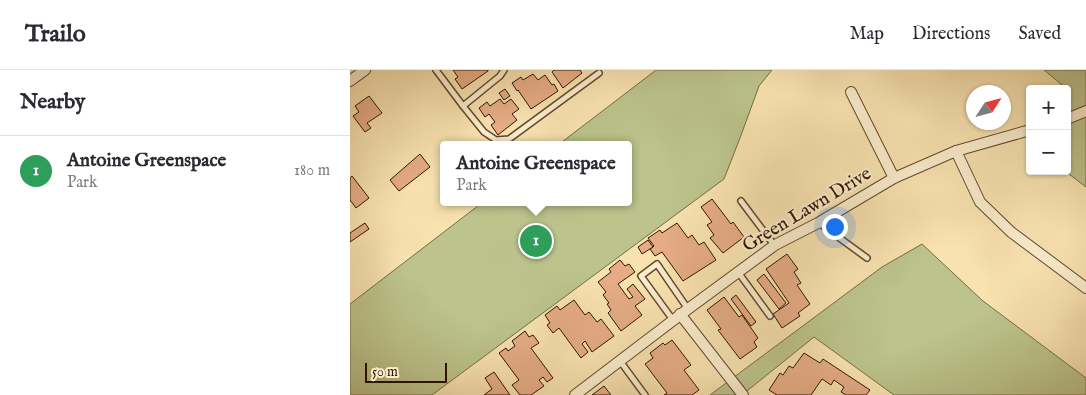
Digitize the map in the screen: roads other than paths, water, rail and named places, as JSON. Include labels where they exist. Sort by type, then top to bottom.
[{"type":"street","points":[[350,81],[365,70]]},
{"type":"street","points":[[851,92],[894,178]]},
{"type":"street","points":[[1071,117],[1086,111]]},
{"type":"street","name":"Green Lawn Drive","points":[[575,395],[774,245],[818,223],[894,178],[956,151],[1026,131]]},
{"type":"street","points":[[956,151],[980,202],[1011,232],[1086,288]]},
{"type":"street","points":[[681,314],[743,395]]},
{"type":"lane","points":[[436,70],[484,132],[496,140],[509,139],[599,72]]},
{"type":"lane","points":[[464,106],[500,76],[504,70]]},
{"type":"lane","points":[[741,202],[774,245]]},
{"type":"lane","points":[[818,223],[867,258]]},
{"type":"lane","points":[[657,264],[681,314],[641,276],[657,264]]},
{"type":"lane","points":[[738,272],[770,316]]},
{"type":"lane","points":[[619,361],[646,395]]},
{"type":"place","name":"Antoine Greenspace","points":[[536,241]]}]
